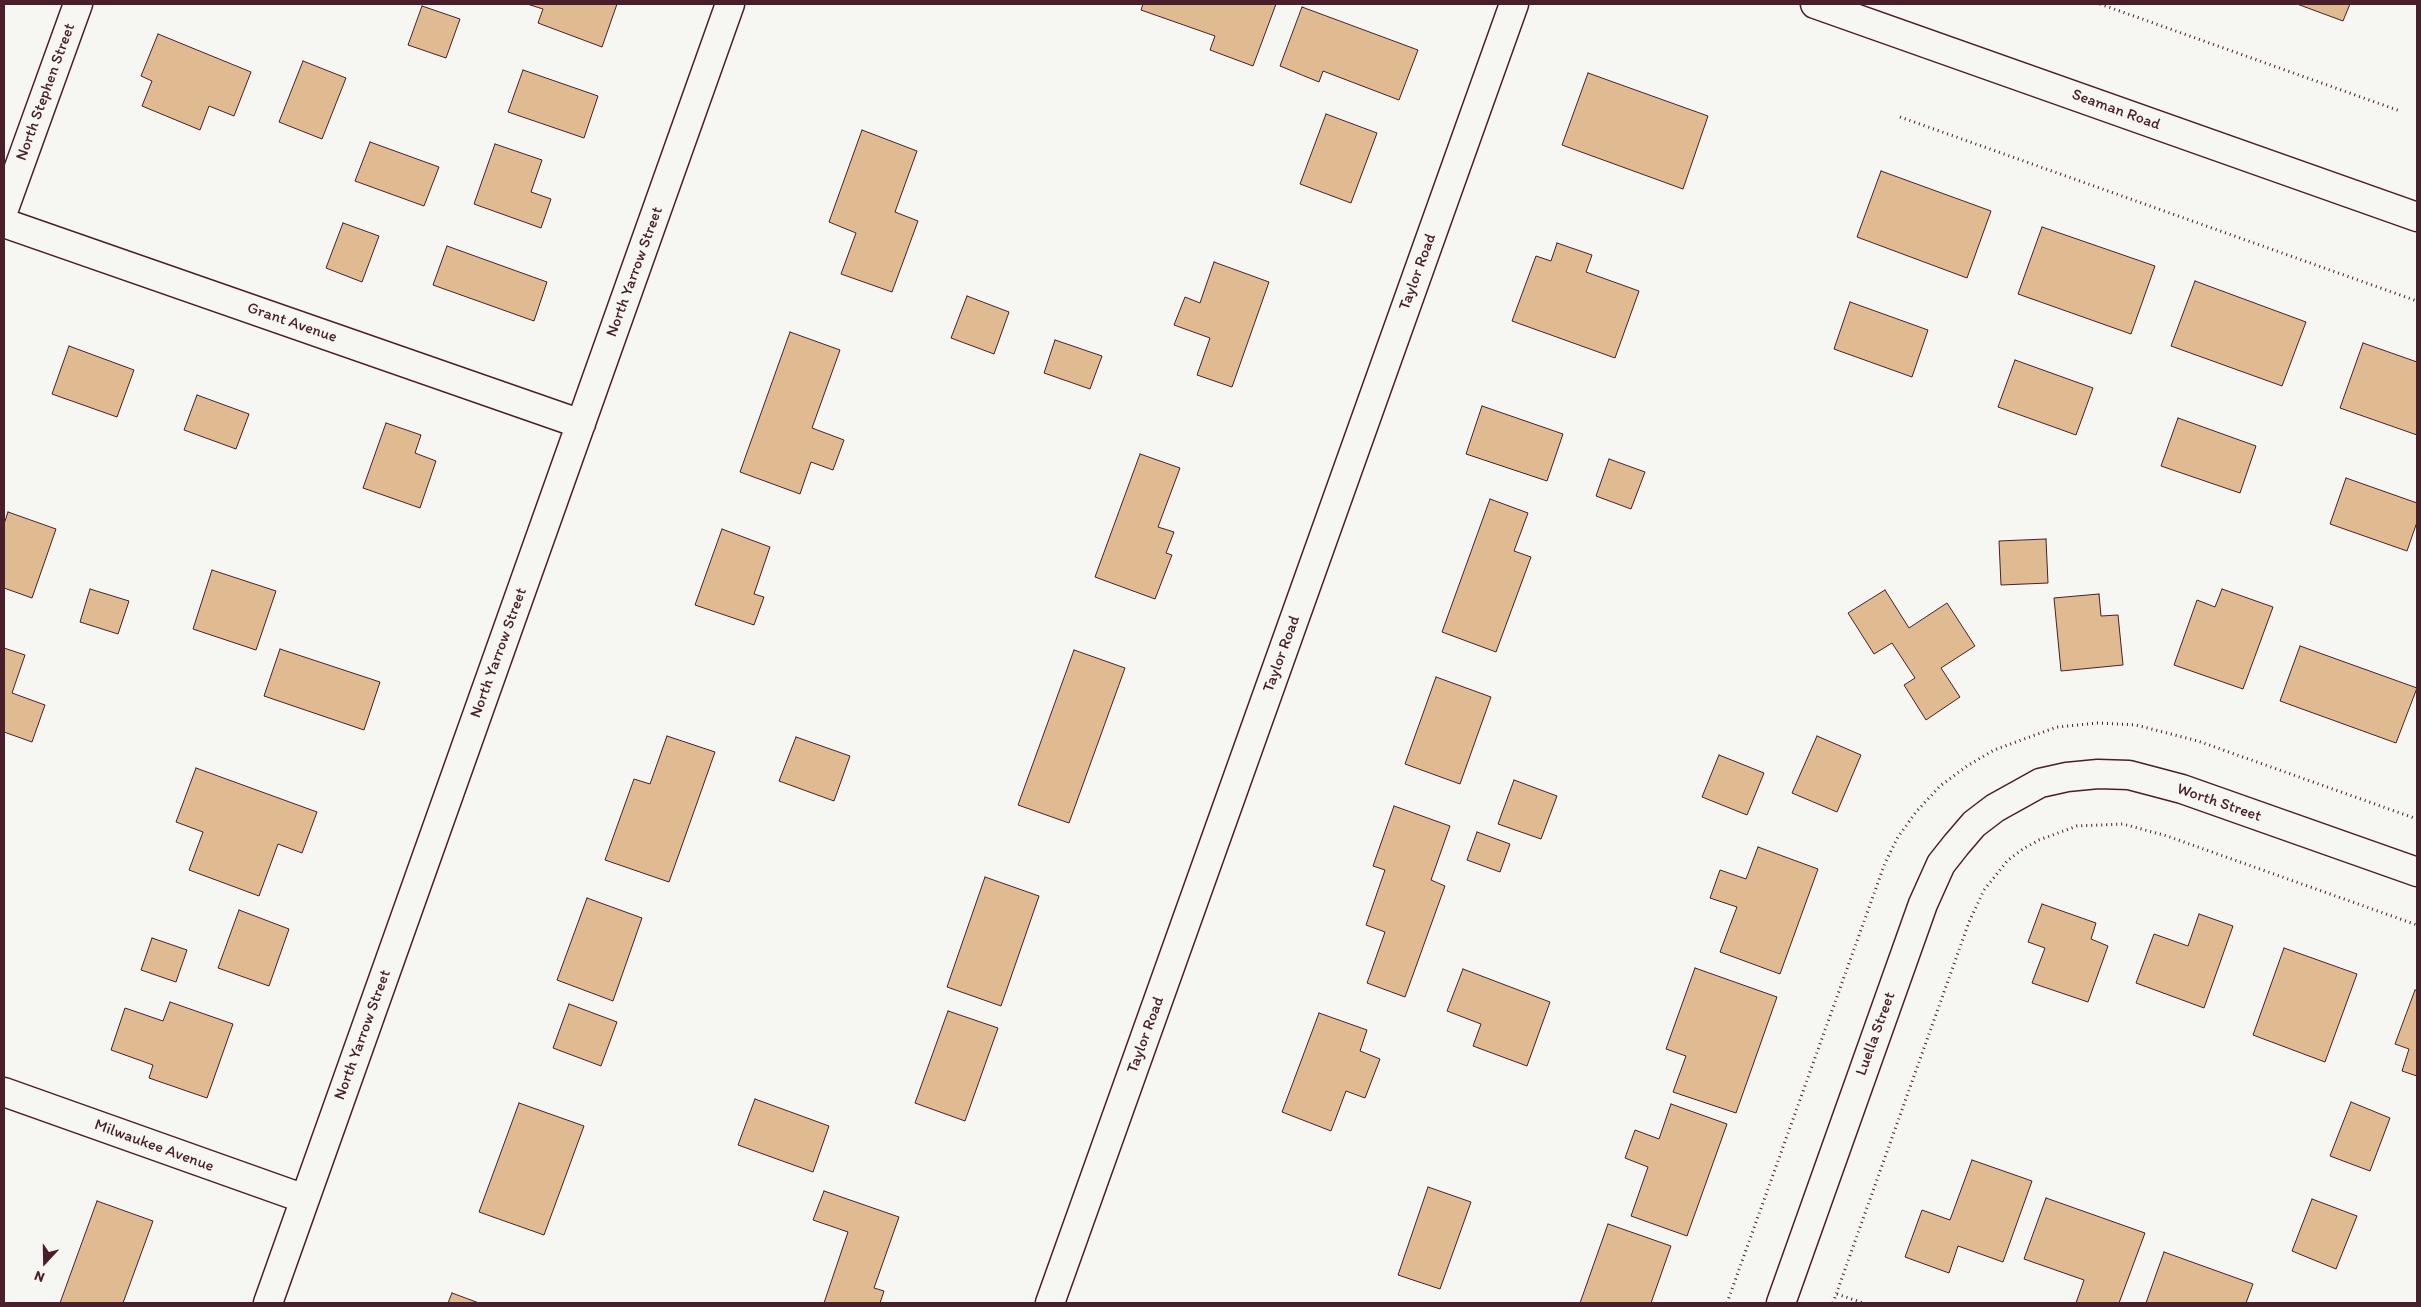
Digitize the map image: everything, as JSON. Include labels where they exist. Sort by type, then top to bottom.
[{"type":"street","name":"North Stephen Street","points":[[4,209],[78,4]]},
{"type":"street","name":"North Yarrow Street","points":[[268,1303],[730,4]]},
{"type":"street","name":"Taylor Road","points":[[1050,1303],[1514,4]]},
{"type":"street","name":"Seaman Road","points":[[1815,4],[2417,217]]},
{"type":"street","name":"Grant Avenue","points":[[4,223],[581,424]]},
{"type":"street","name":"Worth Street","points":[[2017,795],[2040,783],[2067,777],[2098,774],[2129,775],[2182,789],[2417,872]]},
{"type":"street","name":"Luella Street","points":[[1781,1303],[1931,885],[1941,864],[1974,824],[2017,795]]},
{"type":"street","name":"Milwaukee Avenue","points":[[4,1092],[305,1199]]},
{"type":"path","points":[[2100,4],[2400,111]]},
{"type":"path","points":[[1900,117],[2417,301]]},
{"type":"path","points":[[1728,1303],[1885,863],[1898,837],[1916,812],[1940,786],[1966,766],[1994,750],[2056,727],[2097,723],[2136,725],[2198,741],[2417,819]]},
{"type":"path","points":[[1833,1303],[1969,922],[1984,890],[1994,876],[2008,860],[2023,849],[2039,840],[2077,826],[2123,824],[2167,836],[2417,925]]},
{"type":"path","points":[[1837,1294],[1863,1303]]},
{"type":"building","points":[[527,4],[617,4],[602,47],[538,23],[543,9]]},
{"type":"building","points":[[1143,4],[1276,4],[1253,66],[1210,50],[1215,36],[1141,10]]},
{"type":"building","points":[[2297,4],[2350,4],[2343,21]]},
{"type":"building","points":[[422,6],[460,19],[446,58],[408,45]]},
{"type":"building","points":[[1302,7],[1418,50],[1399,100],[1323,71],[1319,82],[1280,66]]},
{"type":"building","points":[[158,34],[251,72],[234,116],[209,106],[200,130],[142,106],[152,81],[141,76]]},
{"type":"building","points":[[303,61],[346,78],[322,139],[279,122]]},
{"type":"building","points":[[523,70],[598,96],[584,138],[508,112]]},
{"type":"building","points":[[1588,73],[1708,116],[1683,189],[1562,145]]},
{"type":"building","points":[[1326,114],[1377,133],[1351,203],[1300,184]]},
{"type":"building","points":[[862,130],[917,151],[895,212],[918,221],[892,292],[841,274],[856,233],[829,222]]},
{"type":"building","points":[[370,142],[439,167],[424,206],[355,181]]},
{"type":"building","points":[[495,144],[542,160],[531,192],[551,199],[541,228],[474,204]]},
{"type":"building","points":[[1881,171],[1991,211],[1967,278],[1857,237]]},
{"type":"building","points":[[343,223],[379,236],[362,282],[326,268]]},
{"type":"building","points":[[2042,227],[2155,266],[2131,334],[2018,294]]},
{"type":"building","points":[[1557,243],[1592,255],[1586,272],[1639,291],[1615,358],[1512,321],[1536,256],[1551,261]]},
{"type":"building","points":[[447,246],[547,282],[534,321],[433,285]]},
{"type":"building","points":[[1214,262],[1269,282],[1232,387],[1197,375],[1210,338],[1174,325],[1185,297],[1200,303]]},
{"type":"building","points":[[2195,281],[2306,322],[2282,386],[2171,346]]},
{"type":"building","points":[[967,296],[1009,312],[994,354],[951,338]]},
{"type":"building","points":[[1850,302],[1928,330],[1912,377],[1834,349]]},
{"type":"building","points":[[790,332],[840,350],[812,428],[844,440],[833,470],[811,462],[800,494],[740,472]]},
{"type":"building","points":[[1055,340],[1102,356],[1090,389],[1044,373]]},
{"type":"building","points":[[2363,343],[2417,362],[2417,435],[2340,408]]},
{"type":"building","points":[[69,346],[134,370],[117,417],[52,394]]},
{"type":"building","points":[[2015,360],[2093,388],[2076,435],[1998,407]]},
{"type":"building","points":[[197,395],[249,414],[236,449],[184,430]]},
{"type":"building","points":[[1482,406],[1563,434],[1547,481],[1466,454]]},
{"type":"building","points":[[2178,418],[2256,446],[2240,493],[2161,466]]},
{"type":"building","points":[[386,423],[421,435],[415,453],[436,461],[420,508],[363,488]]},
{"type":"building","points":[[1140,454],[1180,468],[1158,527],[1174,532],[1166,553],[1172,555],[1155,599],[1095,577]]},
{"type":"building","points":[[1609,459],[1645,472],[1631,509],[1596,496]]},
{"type":"building","points":[[2346,478],[2417,503],[2417,522],[2407,551],[2330,524]]},
{"type":"building","points":[[1490,499],[1528,513],[1514,551],[1531,557],[1496,652],[1442,632]]},
{"type":"building","points":[[8,512],[56,529],[32,598],[4,588],[4,524]]},
{"type":"building","points":[[722,529],[770,547],[754,594],[764,597],[754,625],[695,605]]},
{"type":"building","points":[[2046,539],[2048,583],[2001,585],[1999,541]]},
{"type":"building","points":[[212,570],[276,591],[256,650],[193,629]]},
{"type":"building","points":[[90,589],[129,601],[118,634],[80,622]]},
{"type":"building","points":[[2222,589],[2273,607],[2243,689],[2174,665],[2197,600],[2215,607]]},
{"type":"building","points":[[1885,590],[1909,628],[1947,603],[1975,646],[1941,668],[1960,697],[1926,720],[1904,685],[1915,678],[1892,643],[1874,654],[1848,613]]},
{"type":"building","points":[[2099,594],[2101,616],[2118,615],[2123,665],[2061,671],[2054,598]]},
{"type":"building","points":[[2300,646],[2417,688],[2396,743],[2280,701]]},
{"type":"building","points":[[4,648],[25,655],[12,693],[45,705],[32,742],[4,732]]},
{"type":"building","points":[[280,649],[380,682],[364,730],[264,696]]},
{"type":"building","points":[[1074,650],[1125,668],[1069,823],[1018,805]]},
{"type":"building","points":[[1436,677],[1491,697],[1460,784],[1405,764]]},
{"type":"building","points":[[667,736],[715,752],[669,882],[605,860],[634,779],[650,784]]},
{"type":"building","points":[[1817,736],[1861,755],[1837,812],[1792,793]]},
{"type":"building","points":[[796,737],[850,756],[834,801],[779,781]]},
{"type":"building","points":[[1719,755],[1764,773],[1747,815],[1702,797]]},
{"type":"building","points":[[196,768],[317,812],[302,853],[278,844],[259,896],[189,870],[203,832],[176,822]]},
{"type":"building","points":[[1514,780],[1557,796],[1541,839],[1498,824]]},
{"type":"building","points":[[1394,806],[1450,826],[1431,880],[1445,886],[1405,997],[1367,983],[1385,932],[1366,925],[1385,870],[1373,866]]},
{"type":"building","points":[[1477,832],[1510,844],[1500,872],[1467,860]]},
{"type":"building","points":[[1758,847],[1818,869],[1780,974],[1720,952],[1737,907],[1710,898],[1720,870],[1746,879]]},
{"type":"building","points":[[985,877],[1039,896],[1001,1006],[947,987]]},
{"type":"building","points":[[587,898],[642,918],[613,1001],[557,980]]},
{"type":"building","points":[[2042,904],[2096,923],[2091,939],[2108,946],[2088,1002],[2032,983],[2045,948],[2028,942]]},
{"type":"building","points":[[239,910],[289,929],[269,986],[218,968]]},
{"type":"building","points":[[2199,914],[2233,926],[2204,1008],[2136,983],[2154,934],[2188,946]]},
{"type":"building","points":[[152,938],[187,950],[176,982],[141,970]]},
{"type":"building","points":[[2284,948],[2357,974],[2325,1062],[2253,1035]]},
{"type":"building","points":[[1695,968],[1777,997],[1736,1113],[1673,1092],[1686,1056],[1666,1049]]},
{"type":"building","points":[[1463,969],[1550,1002],[1527,1066],[1473,1046],[1481,1024],[1447,1011]]},
{"type":"building","points":[[2415,990],[2417,991],[2417,1076],[2402,1071],[2409,1049],[2395,1044]]},
{"type":"building","points":[[170,1002],[233,1024],[207,1098],[149,1078],[153,1065],[111,1050],[125,1008],[163,1021]]},
{"type":"building","points":[[569,1004],[617,1022],[601,1066],[553,1048]]},
{"type":"building","points":[[948,1011],[998,1028],[965,1121],[915,1103]]},
{"type":"building","points":[[1319,1013],[1367,1030],[1360,1051],[1380,1059],[1365,1098],[1346,1091],[1331,1131],[1282,1112]]},
{"type":"building","points":[[755,1099],[829,1126],[813,1172],[738,1145]]},
{"type":"building","points":[[2351,1102],[2390,1118],[2370,1171],[2330,1156]]},
{"type":"building","points":[[519,1103],[584,1126],[544,1235],[479,1212]]},
{"type":"building","points":[[1671,1104],[1727,1124],[1687,1236],[1631,1216],[1648,1167],[1625,1158],[1635,1130],[1659,1139]]},
{"type":"building","points":[[1972,1160],[2032,1181],[2003,1262],[1958,1246],[1949,1273],[1905,1257],[1922,1210],[1950,1220]]},
{"type":"building","points":[[1428,1187],[1471,1202],[1440,1289],[1398,1275]]},
{"type":"building","points":[[824,1191],[899,1217],[874,1288],[884,1291],[880,1303],[824,1303],[848,1232],[813,1220]]},
{"type":"building","points":[[2046,1198],[2145,1233],[2119,1303],[2076,1303],[2084,1280],[2024,1259]]},
{"type":"building","points":[[2312,1199],[2357,1216],[2336,1269],[2292,1251]]},
{"type":"building","points":[[97,1201],[153,1221],[123,1303],[60,1303]]},
{"type":"building","points":[[1608,1224],[1671,1246],[1651,1303],[1580,1303]]},
{"type":"building","points":[[2164,1252],[2253,1284],[2246,1303],[2146,1303]]},
{"type":"building","points":[[452,1293],[479,1303],[448,1303]]}]
